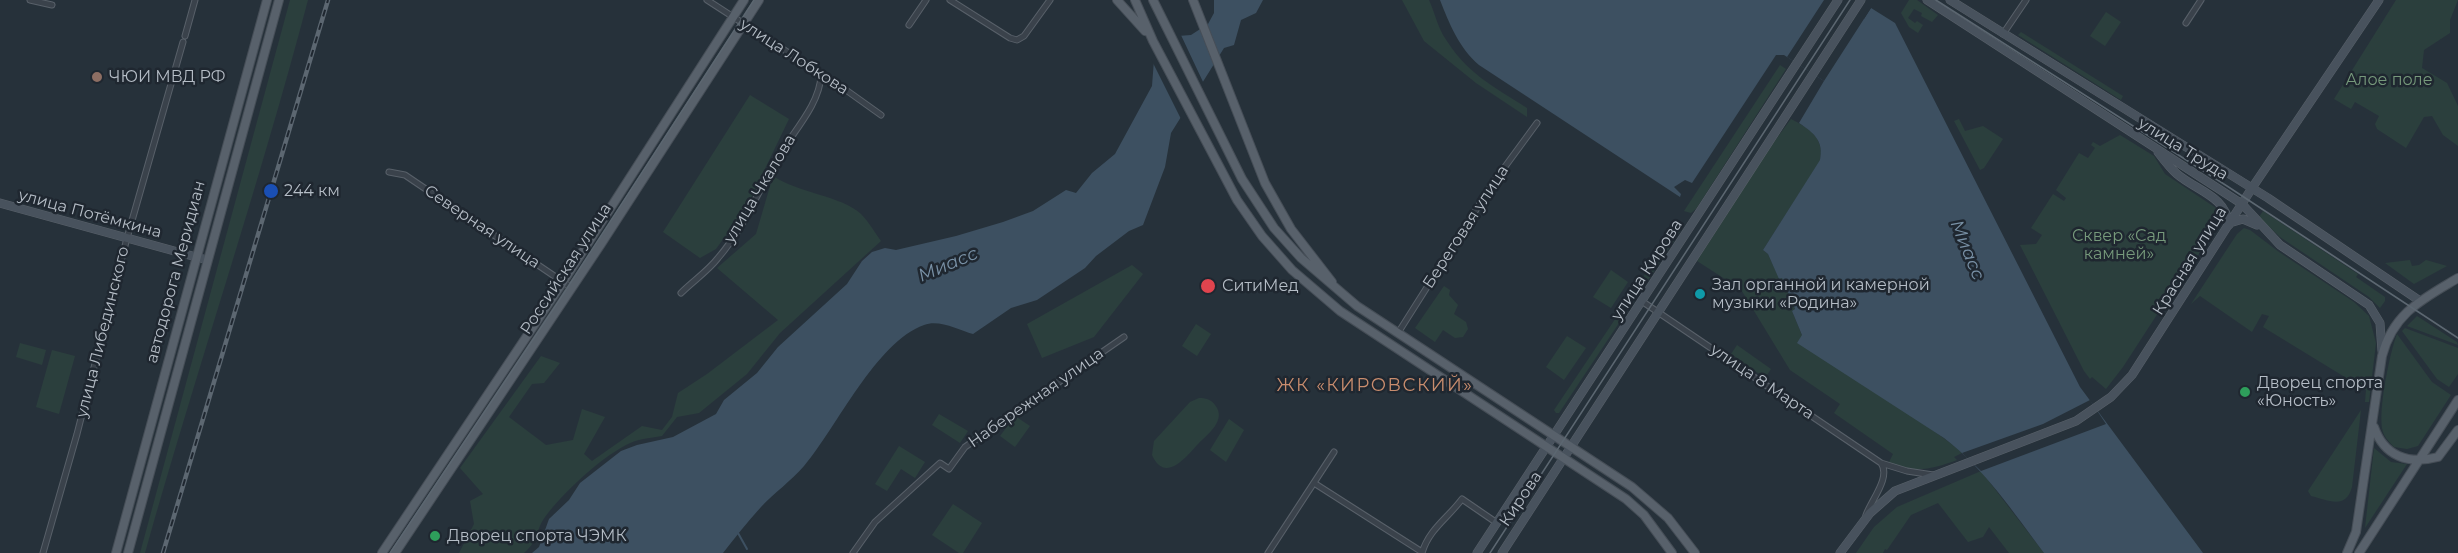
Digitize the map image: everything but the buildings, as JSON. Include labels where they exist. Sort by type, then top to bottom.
[{"type":"main road","name":"автодорога Меридиан","points":[[116,553],[267,0]]},
{"type":"main road","name":"автодорога Меридиан","points":[[128,553],[279,0]]},
{"type":"main road","name":"Российская улица","points":[[382,553],[563,282],[744,0]]},
{"type":"main road","name":"Российская улица","points":[[395,553],[605,238],[759,0]]},
{"type":"main road","points":[[1117,0],[1153,41]]},
{"type":"main road","points":[[1133,0],[1237,200],[1276,253],[1303,281],[1340,310],[1626,499],[1659,532],[1672,553]]},
{"type":"main road","points":[[1154,0],[1220,138],[1249,192],[1274,228],[1344,296],[1649,500],[1668,518],[1695,553]]},
{"type":"main road","points":[[1193,0],[1265,183],[1317,269]]},
{"type":"main road","name":"улица Кирова","points":[[1477,553],[1838,0]]},
{"type":"main road","name":"улица Кирова","points":[[1564,459],[1861,0]]},
{"type":"main road","name":"улица Труда","points":[[1927,0],[2242,204],[2268,234],[2284,248],[2369,304],[2380,323],[2382,356]]},
{"type":"main road","name":"улица Труда","points":[[1950,0],[2252,188],[2420,301]]},
{"type":"main road","name":"Красная улица","points":[[1840,553],[1864,519],[1895,491],[2061,427],[2096,409],[2118,392],[2132,375],[2252,188],[2379,0]]},
{"type":"main road","points":[[1997,44],[2003,34]]},
{"type":"main road","points":[[2153,147],[2177,174],[2221,204],[2228,213],[2229,225],[2239,219],[2246,219],[2268,234]]},
{"type":"main road","name":"улица Потёмкина","points":[[0,204],[207,260]]},
{"type":"main road","points":[[595,231],[605,238]]},
{"type":"main road","points":[[2347,553],[2356,532],[2382,356],[2393,327],[2420,301],[2458,278]]},
{"type":"main road","points":[[2359,553],[2458,400]]},
{"type":"main road","points":[[2373,427],[2380,442],[2389,452],[2418,460],[2438,457],[2458,430]]},
{"type":"main road","name":"Кирова","points":[[1502,553],[1564,459]]},
{"type":"street","points":[[30,0],[52,5]]},
{"type":"street","name":"улица Либединского","points":[[43,553],[77,434],[127,238],[195,0]]},
{"type":"street","name":"улица Лобкова","points":[[706,0],[881,115]]},
{"type":"street","points":[[909,25],[926,0]]},
{"type":"street","points":[[950,0],[1010,38],[1017,40],[1024,36],[1050,0]]},
{"type":"street","points":[[2003,34],[2025,0]]},
{"type":"street","points":[[2186,23],[2201,0]]},
{"type":"street","name":"улица Чкалова","points":[[681,292],[717,259],[746,221],[776,161],[812,103],[821,84],[821,75]]},
{"type":"street","name":"Береговая улица","points":[[1398,333],[1493,183],[1538,123]]},
{"type":"street","name":"Северная улица","points":[[389,172],[405,175],[572,288]]},
{"type":"street","name":"улица 8 Марта","points":[[1642,302],[1881,463],[1907,471],[1933,475]]},
{"type":"street","name":"Набережная улица","points":[[853,553],[875,522],[940,463],[949,469],[965,447],[1124,337]]},
{"type":"street","points":[[1268,553],[1334,452]]},
{"type":"street","points":[[1864,519],[1885,478],[1886,470],[1881,463]]},
{"type":"street","points":[[1314,483],[1422,552],[1443,518],[1453,512],[1462,499],[1497,523]]},
{"type":"green space","points":[[290,0],[308,0],[269,139],[145,553],[140,553]]},
{"type":"green space","points":[[1402,0],[1429,0],[1443,35],[1461,59],[1480,77],[1527,108],[1527,117],[1476,83],[1424,41]]},
{"type":"green space","points":[[1909,0],[1917,0],[1938,15],[1932,22],[1914,9],[1908,18],[1923,25],[1918,33],[1909,27],[1901,13]]},
{"type":"green space","name":"Алое поле","points":[[2396,0],[2458,0],[2450,20],[2450,33],[2424,50],[2422,68],[2447,83],[2458,106],[2458,146],[2443,135],[2432,116],[2424,117],[2406,148],[2377,129],[2375,124],[2379,116],[2355,102],[2351,109],[2334,99]]},
{"type":"green space","points":[[2106,12],[2121,22],[2105,46],[2090,36]]},
{"type":"green space","points":[[2021,32],[2123,96],[2121,100],[2018,35]]},
{"type":"green space","points":[[1780,65],[1786,69],[1696,209],[1691,213],[1684,211]]},
{"type":"green space","points":[[750,95],[789,119],[747,206],[716,249],[700,258],[663,232]]},
{"type":"green space","points":[[1791,119],[1804,126],[1818,140],[1820,161],[1763,250],[1768,254],[1779,278],[1782,277],[1795,309],[1792,311],[1802,335],[1953,445],[1962,453],[1954,457],[1957,460],[1923,469],[1906,468],[1889,462],[1893,454],[1834,413],[1840,404],[1790,370],[1737,283],[1728,281],[1697,261],[1768,150]]},
{"type":"green space","points":[[1959,119],[1965,131],[1983,126],[2003,139],[1984,168],[1980,170],[1954,121]]},
{"type":"green space","name":"Сквер «Сад камней»","points":[[2120,135],[2154,156],[2165,174],[2216,208],[2217,211],[2205,226],[2209,229],[2207,235],[2187,278],[2180,279],[2123,367],[2106,389],[2092,377],[2090,379],[2084,371],[2020,245],[2036,244],[2042,235],[2031,228],[2053,194],[2064,201],[2066,198],[2056,190],[2079,153],[2088,158],[2095,148],[2091,145],[2093,142],[2100,146]]},
{"type":"green space","points":[[773,176],[795,187],[853,208],[864,217],[881,241],[780,333],[747,374],[699,413],[677,417],[662,436],[626,445],[582,477],[545,517],[533,543],[524,553],[459,553],[474,524],[470,501],[483,494],[460,468],[541,356],[560,363],[544,383],[532,384],[509,417],[546,445],[573,440],[582,409],[605,417],[584,454],[592,461],[642,426],[662,430],[672,417],[678,393],[778,320],[717,268],[756,234]]},
{"type":"green space","points":[[2263,211],[2358,274],[2356,277],[2385,297],[2380,308],[2369,297],[2280,237],[2259,217]]},
{"type":"green space","points":[[1678,224],[1683,227],[1646,283],[1643,282],[1641,280]]},
{"type":"green space","points":[[2244,228],[2354,302],[2369,316],[2376,343],[2369,402],[2365,402],[2366,390],[2263,327],[2269,316],[2262,314],[2252,332],[2200,296],[2191,304],[2237,234]]},
{"type":"green space","points":[[2410,260],[2412,266],[2419,265],[2426,260],[2447,266],[2414,284],[2385,263]]},
{"type":"green space","points":[[1132,265],[1143,274],[1094,337],[1042,358],[1027,324]]},
{"type":"green space","points":[[1611,270],[1628,282],[1611,308],[1593,297]]},
{"type":"green space","points":[[1444,286],[1450,290],[1449,295],[1458,305],[1454,314],[1466,322],[1468,329],[1463,337],[1455,338],[1443,330],[1435,342],[1415,328]]},
{"type":"green space","points":[[1630,297],[1635,299],[1559,413],[1556,413],[1554,410]]},
{"type":"green space","points":[[2417,316],[2457,342],[2458,345],[2407,326]]},
{"type":"green space","points":[[1196,324],[1211,334],[1197,356],[1182,346]]},
{"type":"green space","points":[[2405,328],[2458,348],[2458,374],[2449,387],[2437,379],[2402,331]]},
{"type":"green space","points":[[2397,334],[2432,382],[2451,395],[2418,446],[2407,449],[2392,445],[2384,434],[2382,423],[2385,383]]},
{"type":"green space","points":[[1567,336],[1586,348],[1564,380],[1546,367]]},
{"type":"green space","points":[[20,343],[46,350],[42,365],[16,357]]},
{"type":"green space","points":[[1737,345],[1771,369],[1765,378],[1731,354]]},
{"type":"green space","points":[[52,350],[75,356],[59,414],[36,407]]},
{"type":"green space","points":[[1199,398],[1208,399],[1213,403],[1218,411],[1218,421],[1182,461],[1169,468],[1163,467],[1152,455],[1154,441],[1190,402]]},
{"type":"green space","points":[[2361,410],[2352,487],[2349,494],[2345,499],[2336,502],[2311,496],[2308,491]]},
{"type":"green space","points":[[939,414],[968,431],[960,443],[932,425]]},
{"type":"green space","points":[[1015,416],[1030,426],[1015,447],[1000,436]]},
{"type":"green space","points":[[1229,419],[1244,430],[1226,462],[1210,450]]},
{"type":"green space","points":[[899,446],[925,462],[915,478],[901,469],[887,491],[875,484]]},
{"type":"green space","points":[[2374,448],[2391,462],[2407,464],[2365,528]]},
{"type":"green space","points":[[1981,471],[2044,553],[2009,553],[1989,527],[1983,537],[1968,542],[1938,503],[1911,515],[1883,553],[1856,553],[1874,527],[1897,507]]},
{"type":"green space","points":[[953,504],[982,523],[963,553],[959,553],[932,535]]},
{"type":"water","name":"Миасс","points":[[1214,0],[1263,0],[1256,13],[1241,20],[1234,45],[1224,48],[1171,133],[1165,167],[1143,225],[1129,231],[1096,256],[1085,268],[1037,300],[1011,308],[973,334],[949,326],[930,323],[906,334],[858,387],[804,466],[761,507],[723,553],[532,553],[539,547],[549,519],[569,500],[580,483],[621,451],[673,437],[716,414],[724,400],[757,373],[778,347],[847,284],[862,261],[872,252],[885,248],[896,250],[956,236],[1033,211],[1066,190],[1076,193],[1092,173],[1115,154],[1152,86],[1154,60],[1178,36],[1191,35],[1208,24],[1214,13]]},
{"type":"water","name":"Миасс","points":[[1440,0],[1832,0],[1864,19],[1871,8],[1895,23],[2080,387],[2203,553],[2044,553],[1998,492],[1959,450],[1797,343],[1802,335],[1792,311],[1795,309],[1782,278],[1779,279],[1768,254],[1763,250],[1820,160],[1821,148],[1817,138],[1799,123],[1824,81],[1784,55],[1776,55],[1692,183],[1685,180],[1674,187],[1681,194],[1680,197],[1479,65],[1460,43]]},
{"type":"pier","points":[[1824,0],[1838,0],[1863,16],[1869,6],[1871,8],[1824,81],[1787,57]]},
{"type":"pier","points":[[1180,33],[1204,84],[1182,121],[1151,59],[1164,39]]},
{"type":"pier","points":[[2090,400],[2106,424],[1981,471],[1962,453],[2043,424]]},
{"type":"waterway","points":[[738,533],[747,549]]},
{"type":"tram line","points":[[390,553],[560,299],[754,0]]},
{"type":"tram line","points":[[1490,553],[1850,0]]},
{"type":"tram line","points":[[1936,0],[2227,186],[2458,338]]},
{"type":"railway","points":[[163,553],[328,0]]},
{"type":"place","name":"ЧЮИ МВД РФ","points":[[97,77]]},
{"type":"place","name":"244 км","points":[[271,191]]},
{"type":"place","name":"СитиМед","points":[[1208,286]]},
{"type":"place","name":"Зал органной и камерной музыки «Родина»","points":[[1700,294]]},
{"type":"place","name":"Дворец спорта «Юность»","points":[[2245,392]]},
{"type":"place","name":"Дворец спорта ЧЭМК","points":[[435,536]]},
{"type":"district","name":"ЖК «КИРОВСКИЙ»","points":[[1375,386]]}]
